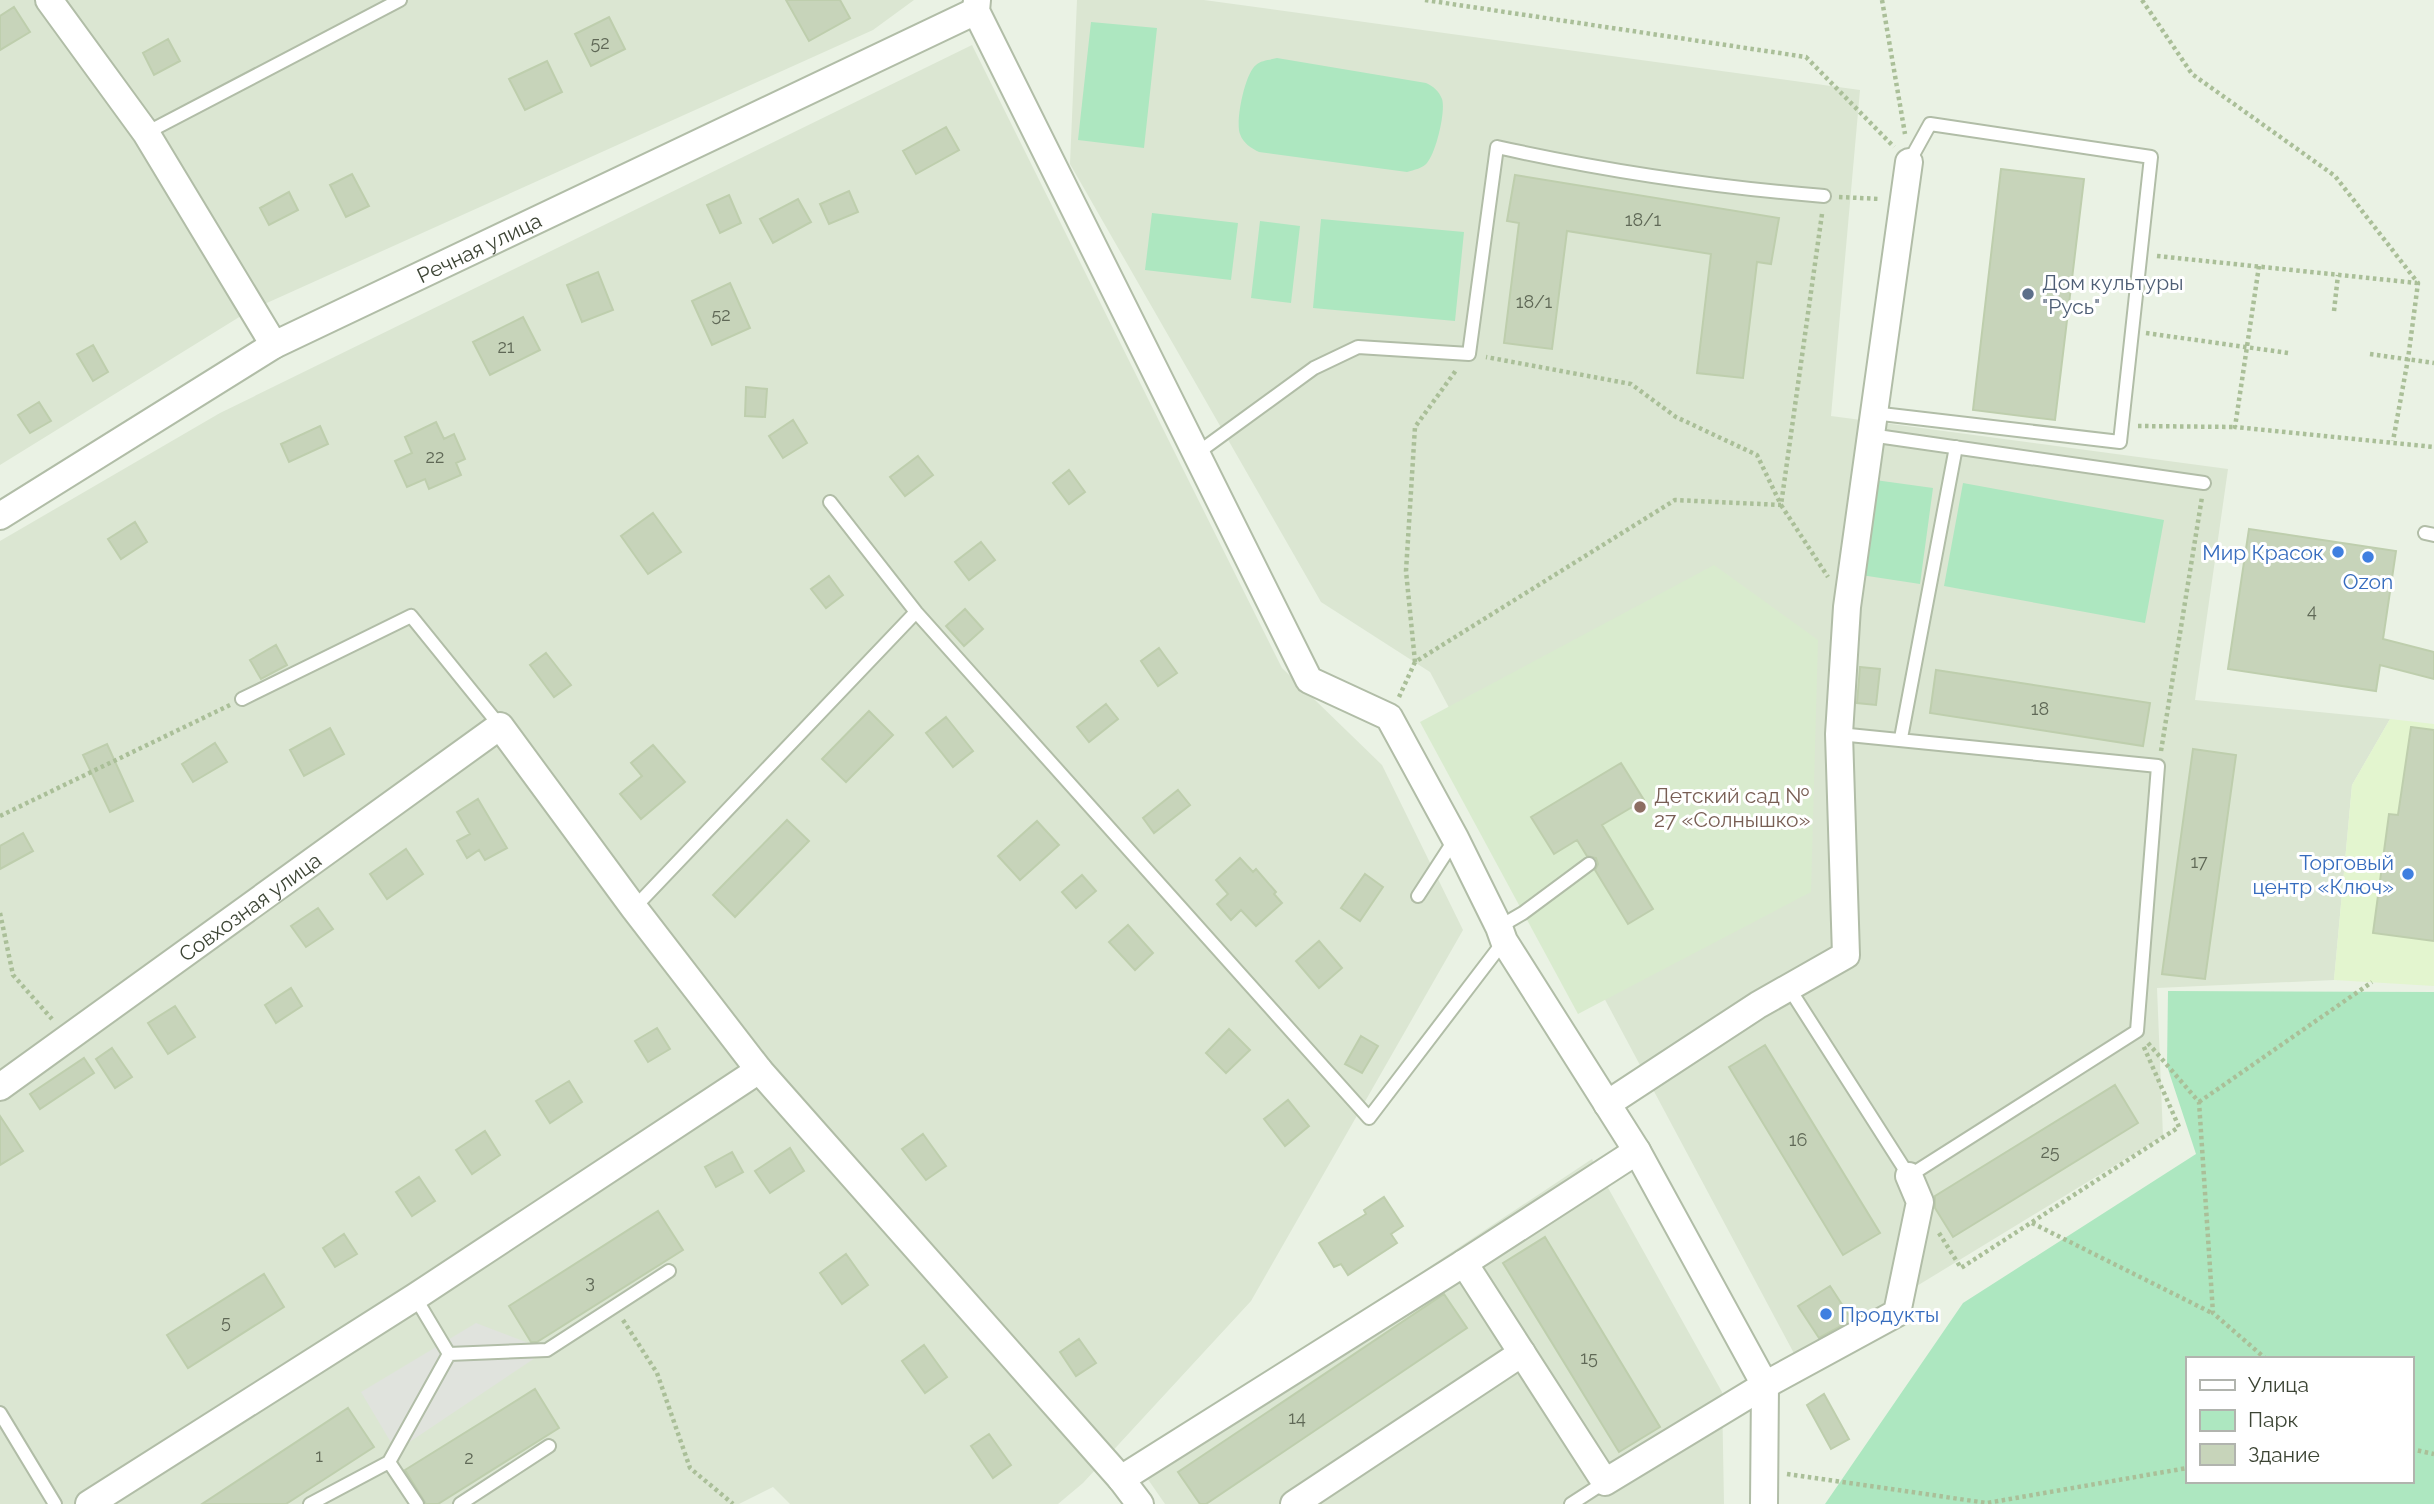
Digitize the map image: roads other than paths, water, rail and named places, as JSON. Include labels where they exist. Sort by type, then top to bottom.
[{"type":"street","points":[[49,0],[146,133],[274,345]]},
{"type":"street","points":[[977,6],[1309,680],[1389,717],[1455,838],[1501,934],[1637,1151],[1765,1385],[1764,1504]]},
{"type":"street","name":"Речная улица","points":[[0,516],[274,345],[977,6]]},
{"type":"street","points":[[1607,1104],[1758,1005],[1846,955],[1839,734],[1847,607],[1909,162]]},
{"type":"street","points":[[500,726],[634,908],[759,1070],[1121,1479],[1140,1504]]},
{"type":"street","name":"Совхозная улица","points":[[0,1087],[500,726]]},
{"type":"street","points":[[89,1504],[415,1297],[759,1070]]},
{"type":"street","points":[[1121,1479],[1637,1151]]},
{"type":"street","points":[[1464,1263],[1605,1482],[1765,1385],[1896,1313],[1920,1202],[1909,1176]]},
{"type":"street","points":[[1294,1504],[1522,1353]]},
{"type":"lane","points":[[146,133],[400,0]]},
{"type":"lane","points":[[1871,424],[2120,442],[2151,157],[1930,124],[1909,162]]},
{"type":"lane","points":[[1196,454],[1314,368],[1358,347],[1469,354],[1497,147],[1575,164],[1736,189],[1824,196]]},
{"type":"lane","points":[[1871,424],[1956,447],[2204,483]]},
{"type":"lane","points":[[1901,738],[1956,447]]},
{"type":"lane","points":[[830,502],[916,612],[1368,1118],[1501,934],[1523,913],[1589,864]]},
{"type":"lane","points":[[634,908],[916,612]]},
{"type":"lane","points":[[242,699],[411,616],[500,726]]},
{"type":"lane","points":[[1789,988],[1909,1176],[2137,1031],[2158,766],[1901,738],[1839,734]]},
{"type":"lane","points":[[1418,896],[1455,838]]},
{"type":"lane","points":[[449,1354],[547,1350],[669,1271]]},
{"type":"lane","points":[[415,1297],[449,1354]]},
{"type":"lane","points":[[310,1504],[389,1462],[449,1354]]},
{"type":"lane","points":[[0,1413],[55,1504]]},
{"type":"lane","points":[[460,1504],[549,1446]]},
{"type":"lane","points":[[389,1462],[417,1504]]},
{"type":"lane","points":[[1572,1504],[1605,1482]]},
{"type":"place","name":"Дом культуры \"Русь\"","points":[[2028,294]]},
{"type":"place","name":"Мир Красок","points":[[2338,552]]},
{"type":"place","name":"Ozon","points":[[2368,557]]},
{"type":"place","name":"Детский сад № 27 «Солнышко»","points":[[1640,807]]},
{"type":"place","name":"Торговый центр «Ключ»","points":[[2408,874]]},
{"type":"place","name":"Продукты","points":[[1826,1314]]}]
